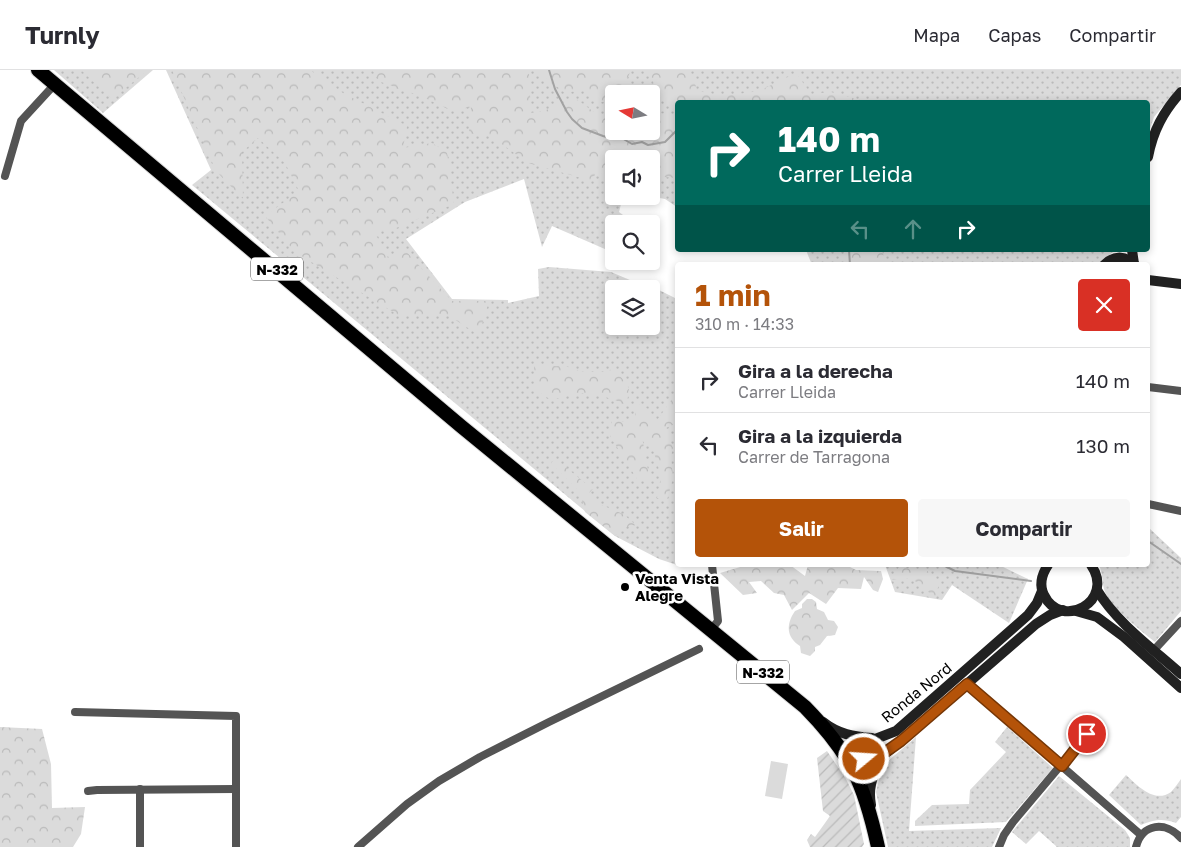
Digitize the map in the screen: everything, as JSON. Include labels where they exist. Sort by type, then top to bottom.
[{"type":"highway","name":"N-332","points":[[38,70],[462,427],[804,707],[841,748],[854,769],[874,825],[878,847]]},
{"type":"highway","name":"N-332","points":[[715,634],[806,717],[838,755],[859,798],[873,847]]},
{"type":"main road","points":[[1150,146],[1158,122],[1181,92]]},
{"type":"main road","points":[[1116,254],[1131,262]]},
{"type":"main road","points":[[1150,280],[1181,284]]},
{"type":"main road","name":"Ronda Nord","points":[[1047,567],[1042,575],[1042,591],[1037,604],[1028,615],[896,730],[873,738],[865,743],[861,750],[861,755],[864,759],[872,761],[901,741],[1036,624],[1050,615],[1063,610],[1076,610]]},
{"type":"main road","points":[[1076,610],[1084,608],[1097,590],[1097,578],[1093,567]]},
{"type":"main road","points":[[1097,590],[1105,602],[1130,628],[1181,674]]},
{"type":"main road","points":[[1042,591],[1050,603],[1063,610]]},
{"type":"main road","points":[[1076,610],[1096,617],[1124,637],[1181,688]]},
{"type":"main road","points":[[804,707],[839,732],[856,737],[873,738]]},
{"type":"main road","points":[[853,784],[854,769],[861,750]]},
{"type":"main road","points":[[874,825],[869,794],[878,764],[888,750]]},
{"type":"main road","points":[[838,755],[854,769],[861,770],[878,764]]},
{"type":"street","points":[[5,176],[21,121],[55,84]]},
{"type":"street","points":[[1150,387],[1181,391]]},
{"type":"street","points":[[1150,504],[1181,511]]},
{"type":"street","points":[[712,567],[718,621],[715,634]]},
{"type":"street","points":[[1154,650],[1181,621]]},
{"type":"street","points":[[358,847],[406,804],[439,781],[549,722],[699,649]]},
{"type":"street","points":[[967,684],[1141,835]]},
{"type":"street","points":[[74,712],[236,716],[236,847]]},
{"type":"street","points":[[999,847],[1004,835],[1013,822],[1087,734]]},
{"type":"street","points":[[140,789],[140,847]]},
{"type":"street","points":[[88,791],[236,789]]},
{"type":"street","points":[[1136,847],[1141,835],[1153,828],[1162,827],[1179,833]]},
{"type":"green space","points":[[54,70],[153,70],[103,113]]},
{"type":"green space","points":[[81,70],[148,70],[112,99]]},
{"type":"green space","points":[[166,70],[1181,70],[1181,85],[1154,117],[1150,128],[1150,100],[675,100],[675,206],[660,198],[660,150],[605,150],[605,205],[621,205],[619,212],[623,215],[605,215],[605,249],[552,226],[542,247],[524,179],[465,202],[406,239],[452,299],[508,300],[508,303],[539,296],[538,269],[549,267],[611,272],[630,280],[605,280],[605,335],[660,335],[660,290],[675,298],[675,564],[659,559],[615,536],[192,185],[211,170]]},
{"type":"green space","points":[[172,70],[310,70],[343,93],[407,126],[403,148],[432,143],[447,152],[454,204],[389,231],[373,229],[388,258],[402,247],[452,301],[489,301],[479,335],[446,314],[398,315],[295,252],[265,216],[299,191],[285,163],[258,138],[242,152],[243,199],[216,171]]},
{"type":"green space","points":[[372,70],[525,70],[529,74],[531,113],[546,110],[575,98],[598,115],[605,115],[605,140],[660,140],[660,113],[675,114],[675,178],[660,178],[660,150],[605,150],[605,177],[597,170],[592,181],[528,163],[492,137],[469,132],[471,107],[452,111],[423,97],[381,82]]},
{"type":"green space","points":[[535,70],[631,70],[625,85],[605,85],[605,102],[600,102],[584,91],[564,92]]},
{"type":"green space","points":[[649,70],[689,70],[698,91],[724,96],[759,91],[796,73],[811,94],[831,92],[860,100],[675,100],[675,106],[664,102],[660,97],[660,85],[654,85]]},
{"type":"green space","points":[[807,252],[1113,252],[1102,262],[811,262]]},
{"type":"green space","points":[[844,252],[883,252],[885,262],[845,262]]},
{"type":"green space","points":[[534,366],[565,366],[584,372],[605,372],[615,368],[629,388],[627,404],[602,396],[579,393],[551,400],[536,390]]},
{"type":"green space","points":[[675,395],[675,424],[666,428],[673,448],[671,456],[673,478],[667,500],[657,498],[661,476],[652,446],[642,437],[650,481],[637,479],[610,436],[612,420],[626,422],[635,417],[635,402],[650,410],[649,418],[658,419]]},
{"type":"green space","points":[[555,459],[593,489],[588,494],[597,503],[623,514],[636,525],[623,528],[615,536],[585,512],[580,492],[551,463]]},
{"type":"green space","points":[[1150,529],[1181,558],[1181,611],[1155,642],[1113,605],[1105,592],[1100,567],[1150,567]]},
{"type":"green space","points":[[740,567],[793,567],[805,576],[807,567],[850,567],[856,570],[881,571],[883,579],[878,592],[873,590],[864,577],[861,589],[838,588],[826,604],[809,593],[792,610],[784,595],[774,593],[761,581],[749,582],[757,593],[743,595],[720,573]]},
{"type":"green space","points":[[886,567],[1003,567],[1028,579],[1009,623],[952,585],[942,600],[895,592]]},
{"type":"green space","points":[[899,567],[917,570],[923,567],[939,582],[936,598],[915,581],[905,578],[892,580]]},
{"type":"green space","points":[[807,599],[812,599],[816,602],[817,609],[824,612],[828,620],[834,621],[838,627],[835,635],[827,636],[820,645],[815,647],[815,651],[810,656],[801,653],[800,646],[792,639],[789,630],[792,616],[795,611],[802,608],[802,604]]},
{"type":"green space","points":[[0,727],[42,729],[51,764],[52,808],[85,807],[81,834],[73,847],[0,847]]},
{"type":"green space","points":[[1007,727],[1053,768],[1006,822],[915,826],[915,821],[932,805],[969,804],[970,790],[1006,752],[995,742]]},
{"type":"green space","points":[[916,737],[909,831],[1001,828],[992,847],[888,847],[876,792],[880,776],[888,761]]},
{"type":"green space","points":[[827,751],[846,779],[854,795],[864,844],[862,847],[810,847],[807,840],[811,834],[815,837],[830,816],[823,811],[817,758]]},
{"type":"green space","points":[[771,761],[788,764],[782,799],[765,796]]},
{"type":"green space","points":[[1126,775],[1146,792],[1158,796],[1171,792],[1181,779],[1181,817],[1176,823],[1158,820],[1141,825],[1109,795]]},
{"type":"green space","points":[[1059,776],[1125,830],[1130,838],[1130,847],[1056,847],[1039,831],[1026,844],[1012,832]]},
{"type":"waterway","points":[[549,70],[555,89],[567,112],[582,128],[610,138],[620,137],[632,144],[642,142],[648,145],[665,142],[675,132]]},
{"type":"waterway","points":[[849,252],[850,262]]},
{"type":"waterway","points":[[1150,542],[1181,564]]},
{"type":"waterway","points":[[947,567],[955,571],[1031,581]]},
{"type":"place","name":"Venta Vista Alegre","points":[[625,587]]},
{"type":"route","points":[[864,759],[872,761],[901,741],[967,684],[1062,766],[1087,734]]}]
